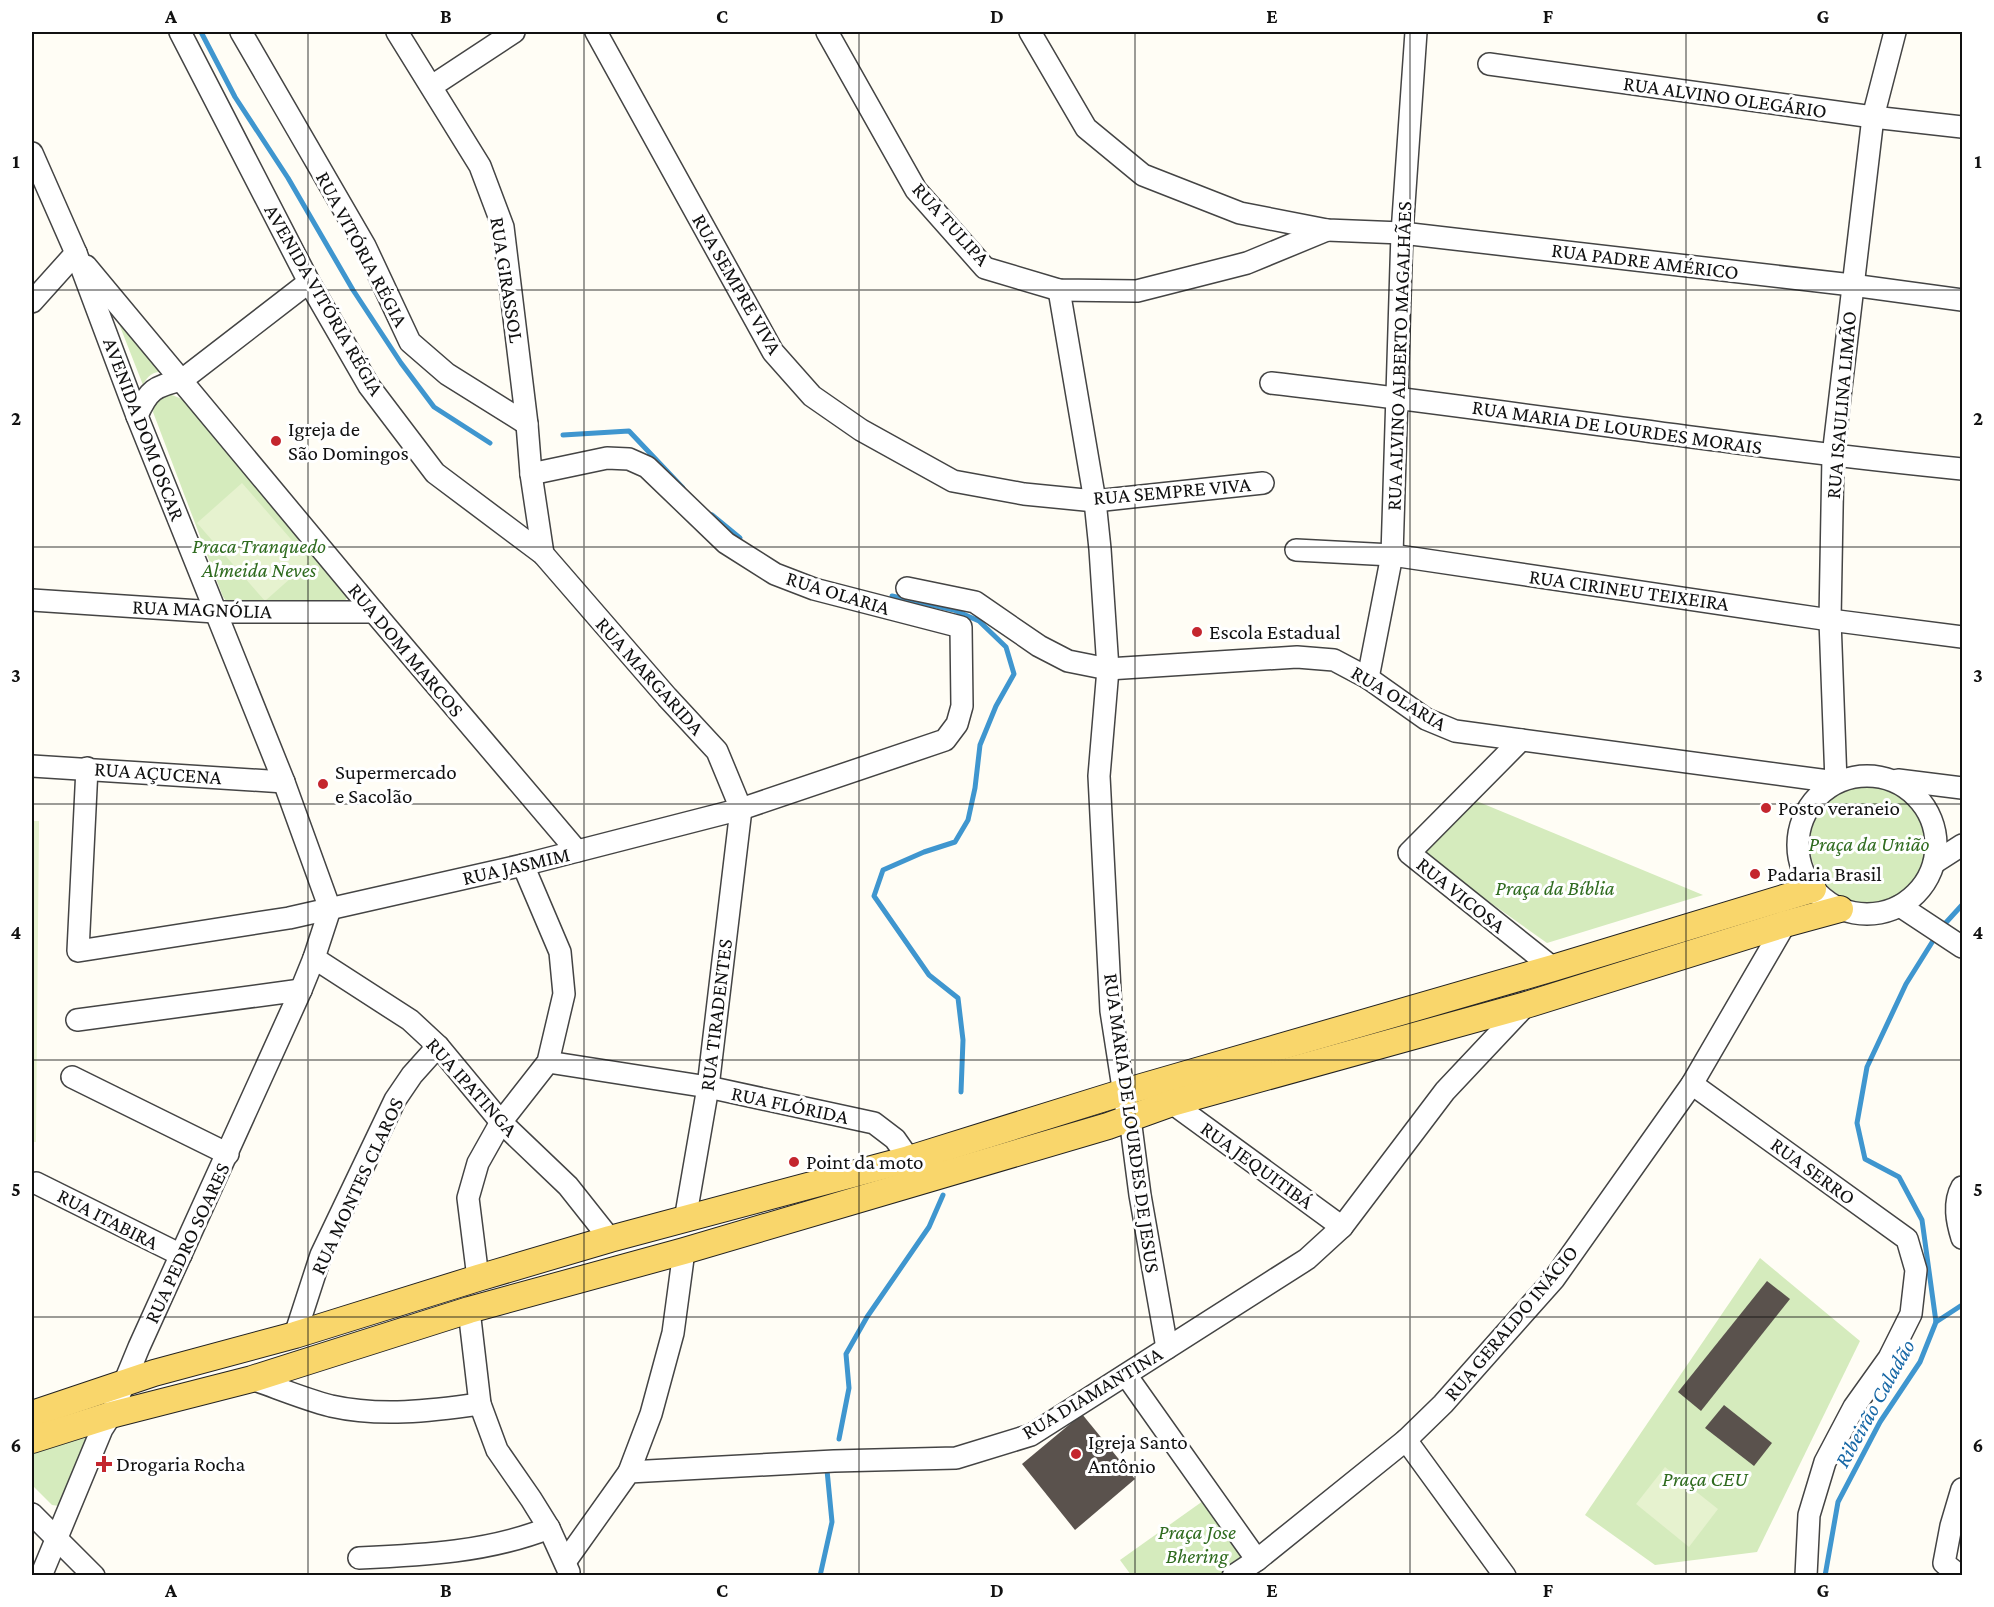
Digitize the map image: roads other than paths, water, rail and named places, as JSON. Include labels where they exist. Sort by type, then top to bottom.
[{"type":"main road","points":[[32,1414],[154,1373],[295,1335],[610,1239],[909,1160],[1124,1092],[1553,968],[1813,888]]},
{"type":"main road","points":[[32,1440],[111,1415],[252,1379],[469,1310],[684,1251],[1128,1120],[1172,1103],[1526,1005],[1840,909]]},
{"type":"street","name":"AVENIDA VITÓRIA RÉGIA","points":[[180,32],[309,282],[369,386],[435,473],[543,554]]},
{"type":"street","name":"RUA VITÓRIA RÉGIA","points":[[241,32],[365,246],[410,342],[447,374],[527,424]]},
{"type":"street","name":"RUA GIRASSOL","points":[[397,32],[480,166],[503,227],[531,474],[543,554]]},
{"type":"street","points":[[432,86],[514,32]]},
{"type":"street","name":"RUA SEMPRE VIVA","points":[[596,32],[773,352],[812,396],[861,430],[954,481],[1024,494],[1095,501],[1263,483]]},
{"type":"street","name":"RUA TULIPA","points":[[827,32],[916,190],[985,268],[1059,290],[1137,291],[1247,263],[1327,230]]},
{"type":"street","points":[[1030,32],[1086,128],[1143,175],[1240,213],[1327,230]]},
{"type":"street","name":"RUA ALVINO ALBERTO MAGALHÃES","points":[[1368,678],[1392,555],[1402,232],[1416,32]]},
{"type":"street","name":"RUA ISAULINA LIMÃO","points":[[1836,782],[1830,620],[1833,456],[1872,117],[1895,32]]},
{"type":"street","name":"RUA ALVINO OLEGÁRIO","points":[[1489,64],[1872,117],[1962,127]]},
{"type":"street","name":"AVENIDA DOM OSCAR","points":[[32,153],[76,253],[137,416],[284,782],[330,909]]},
{"type":"street","name":"RUA PADRE AMÉRICO","points":[[1327,230],[1402,232],[1962,300]]},
{"type":"street","points":[[32,302],[76,253]]},
{"type":"street","name":"RUA DOM MARCOS","points":[[76,253],[577,852]]},
{"type":"street","points":[[137,416],[150,392],[158,386],[182,380],[309,282]]},
{"type":"street","name":"RUA MARIA DE LOURDES DE JESUS","points":[[1059,290],[1095,501],[1108,669],[1099,776],[1111,1011],[1167,1348]]},
{"type":"street","name":"RUA MARIA DE LOURDES MORAIS","points":[[1271,382],[1833,456],[1962,469]]},
{"type":"street","name":"RUA OLARIA","points":[[531,474],[607,458],[629,459],[647,467],[726,543],[774,574],[814,589],[961,627],[962,706],[957,724],[945,740]]},
{"type":"street","name":"RUA CIRINEU TEIXEIRA","points":[[1296,550],[1392,555],[1830,620],[1962,637]]},
{"type":"street","name":"RUA MARGARIDA","points":[[543,554],[717,751],[741,809]]},
{"type":"street","name":"RUA OLARIA","points":[[907,588],[975,602],[1039,646],[1068,661],[1108,669],[1297,657],[1335,660],[1368,678],[1426,719],[1455,730],[1836,782]]},
{"type":"street","name":"RUA MAGNÓLIA","points":[[32,600],[215,612],[374,612]]},
{"type":"street","name":"RUA JASMIM","points":[[87,768],[78,951],[289,918],[577,852],[741,809],[945,740]]},
{"type":"street","name":"RUA VICOSA","points":[[1521,740],[1409,853],[1553,968]]},
{"type":"street","name":"RUA AÇUCENA","points":[[32,766],[284,782]]},
{"type":"street","points":[[1893,780],[1910,790],[1924,805],[1933,823],[1936,843],[1934,863],[1921,888],[1900,906],[1880,913],[1860,914],[1840,909],[1822,898],[1805,878],[1798,856],[1798,834],[1805,813],[1818,795],[1836,782],[1855,776],[1874,775],[1893,780],[1962,788]]},
{"type":"street","name":"RUA TIRADENTES","points":[[685,1220],[708,1087],[741,809]]},
{"type":"street","points":[[1934,863],[1962,845]]},
{"type":"street","points":[[478,1278],[468,1198],[478,1163],[501,1122],[548,1062],[564,994],[560,952],[523,865]]},
{"type":"street","points":[[1900,906],[1962,947]]},
{"type":"street","name":"RUA PEDRO SOARES","points":[[41,1575],[102,1429],[111,1415],[301,990],[330,909]]},
{"type":"street","name":"RUA GERALDO INÁCIO","points":[[1233,1575],[1257,1560],[1406,1440],[1443,1404],[1554,1279],[1692,1084],[1785,924]]},
{"type":"street","name":"RUA IPATINGA","points":[[314,958],[410,1020],[438,1046],[501,1122],[568,1186],[610,1239]]},
{"type":"street","points":[[77,1020],[301,990]]},
{"type":"street","name":"RUA DIAMANTINA","points":[[629,1472],[834,1461],[956,1458],[1031,1435],[1307,1259],[1342,1227],[1445,1091],[1526,1005]]},
{"type":"street","name":"RUA MONTES CLAROS","points":[[295,1335],[321,1255],[395,1100],[412,1075],[438,1046]]},
{"type":"street","name":"RUA FLÓRIDA","points":[[548,1062],[708,1087],[874,1123],[895,1139],[909,1160]]},
{"type":"street","points":[[72,1077],[228,1154]]},
{"type":"street","name":"RUA SERRO","points":[[1692,1084],[1907,1239],[1916,1270],[1911,1314],[1889,1358],[1854,1407],[1825,1462],[1809,1515],[1806,1575]]},
{"type":"street","name":"RUA JEQUITIBÁ","points":[[1172,1103],[1342,1227]]},
{"type":"street","name":"RUA ITABIRA","points":[[36,1183],[181,1255]]},
{"type":"street","points":[[1962,1187],[1959,1193],[1956,1220],[1962,1238]]},
{"type":"street","points":[[567,1569],[629,1472],[651,1414],[674,1333],[684,1251]]},
{"type":"street","points":[[469,1310],[480,1404],[497,1450],[549,1528],[567,1569]]},
{"type":"street","points":[[1126,1375],[1257,1560]]},
{"type":"street","points":[[252,1379],[331,1406],[377,1413],[436,1410],[480,1404]]},
{"type":"street","points":[[1406,1440],[1504,1575]]},
{"type":"street","points":[[1960,1575],[1944,1563],[1962,1489]]},
{"type":"street","points":[[32,1514],[94,1575]]},
{"type":"street","points":[[359,1558],[481,1548],[521,1539],[549,1528]]},
{"type":"waterway","points":[[201,32],[235,97],[288,178],[353,290],[401,363],[434,407],[490,443]]},
{"type":"waterway","points":[[563,435],[629,431],[683,488]]},
{"type":"waterway","points":[[712,515],[740,538]]},
{"type":"waterway","points":[[892,596],[954,610],[979,621],[1006,647],[1014,674],[996,706],[980,745],[975,788],[968,820],[955,842],[924,852],[883,870],[874,896],[929,975],[958,998],[963,1040],[961,1092]]},
{"type":"waterway","name":"Ribeirão Caladão","points":[[1941,928],[1962,905]]},
{"type":"waterway","name":"Ribeirão Caladão","points":[[1825,1576],[1838,1502],[1880,1422],[1920,1362],[1936,1322],[1922,1220],[1899,1177],[1865,1159],[1857,1123],[1867,1067],[1906,984],[1936,936]]},
{"type":"waterway","points":[[839,1439],[849,1388],[846,1354],[867,1317],[929,1227],[943,1195]]},
{"type":"waterway","points":[[1936,1322],[1962,1305]]},
{"type":"waterway","points":[[820,1576],[832,1522],[827,1470]]},
{"type":"place","name":"Igreja de São Domingos","points":[[276,441]]},
{"type":"place","name":"Escola Estadual","points":[[1197,632]]},
{"type":"place","name":"Supermercado e Sacolão","points":[[323,784]]},
{"type":"place","name":"Posto veraneio","points":[[1766,808]]},
{"type":"place","name":"Padaria Brasil","points":[[1755,874]]},
{"type":"place","name":"Point da moto","points":[[794,1162]]},
{"type":"place","name":"Igreja Santo Antônio","points":[[1076,1454]]},
{"type":"place","name":"Drogaria Rocha","points":[[104,1464]]},
{"type":"park label","name":"Praca Tranquedo Almeida Neves","points":[[259,558]]},
{"type":"park label","name":"Praça da União","points":[[1869,844]]},
{"type":"park label","name":"Praça da Bíblia","points":[[1555,888]]},
{"type":"park label","name":"Praça CEU","points":[[1705,1479]]},
{"type":"park label","name":"Praça Jose Bhering","points":[[1197,1544]]}]
